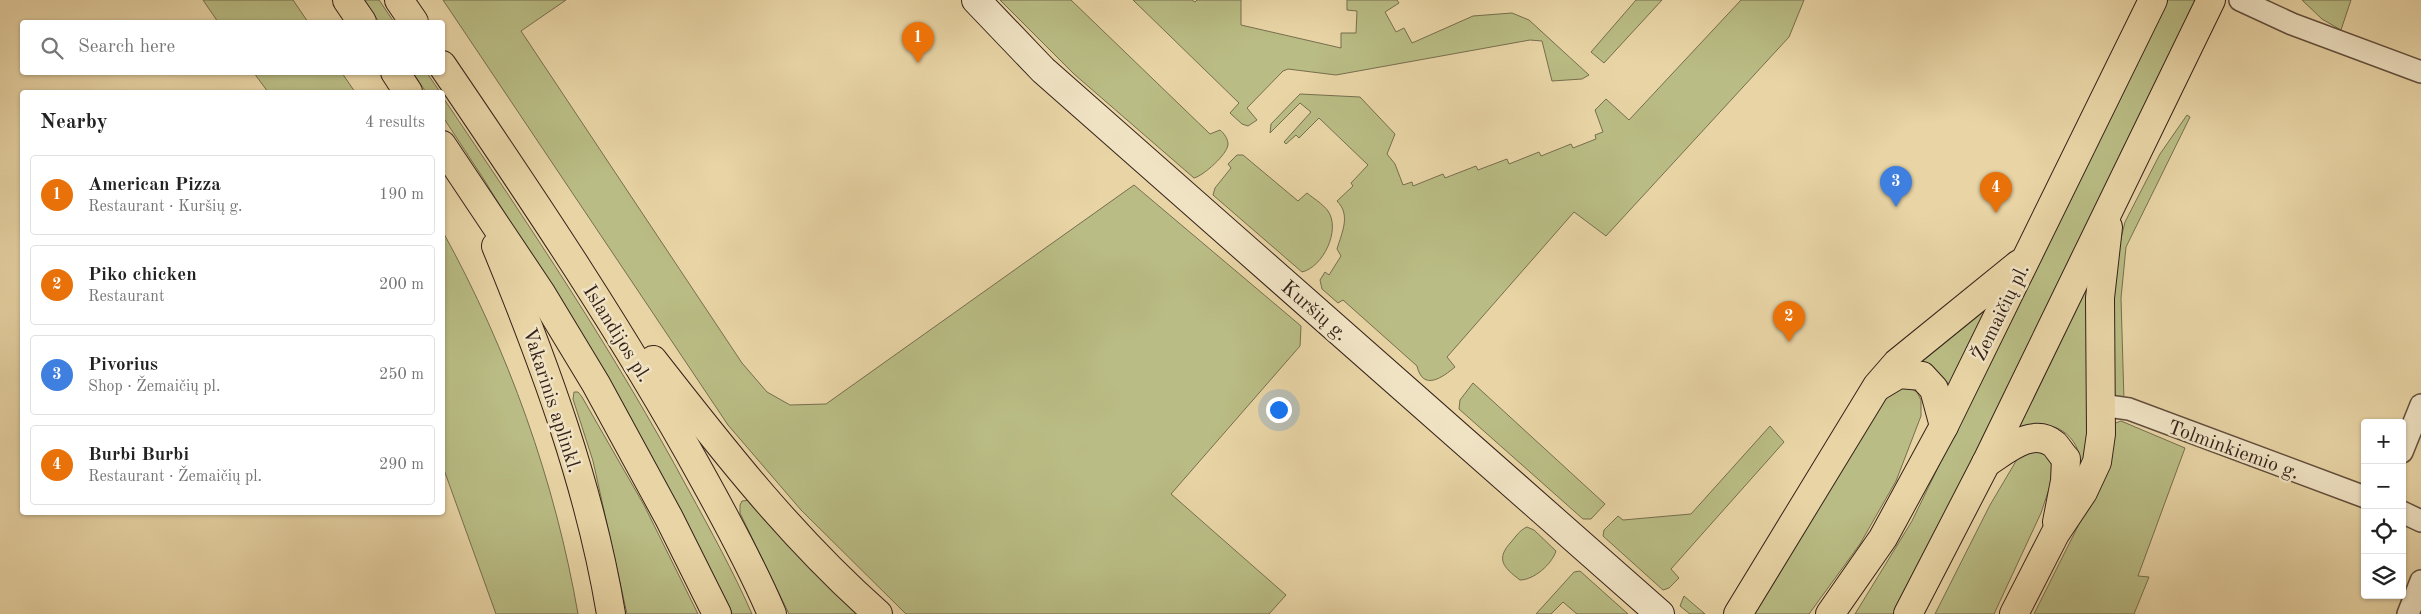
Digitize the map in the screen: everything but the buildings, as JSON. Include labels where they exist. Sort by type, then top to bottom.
[{"type":"main road","points":[[347,0],[361,20]]},
{"type":"main road","points":[[399,0],[413,20]]},
{"type":"main road","name":"Kuršių g.","points":[[976,0],[1043,70],[1660,614]]},
{"type":"main road","name":"Žemaičių pl.","points":[[1830,614],[1883,538],[1944,426],[2152,0]]},
{"type":"main road","points":[[1908,614],[1986,463],[2211,0]]},
{"type":"main road","name":"Islandijos pl.","points":[[445,68],[572,257],[664,407],[733,532],[772,614]]},
{"type":"main road","points":[[397,75],[407,90]]},
{"type":"main road","points":[[445,150],[541,293],[596,384],[669,518],[717,614]]},
{"type":"main road","name":"Vakarinis aplinkl.","points":[[474,193],[545,366],[594,531],[611,614]]},
{"type":"main road","points":[[2014,614],[2054,534],[2083,492],[2097,462],[2101,434],[2100,298],[2110,208]]},
{"type":"main road","points":[[572,257],[748,482],[834,574],[878,614]]},
{"type":"main road","points":[[1738,614],[1877,386],[1897,364],[2026,258]]},
{"type":"main road","points":[[1877,386],[1898,374],[1922,376],[1934,389],[1944,426]]},
{"type":"main road","points":[[1986,463],[2021,441],[2035,439],[2052,443],[2066,460],[2065,481],[2054,534]]},
{"type":"street","points":[[2240,0],[2292,24],[2421,72]]},
{"type":"street","name":"Tolminkiemio g.","points":[[2101,405],[2129,409],[2361,496]]},
{"type":"street","points":[[2406,442],[2421,406]]},
{"type":"street","points":[[2406,514],[2421,521]]},
{"type":"street","points":[[2408,614],[2421,581]]},
{"type":"green space","points":[[203,0],[293,0],[307,20],[217,20]]},
{"type":"green space","points":[[364,0],[379,0],[393,20],[378,20]]},
{"type":"green space","points":[[443,0],[566,0],[521,31],[742,363],[767,392],[790,405],[826,404],[1134,185],[1301,326],[1300,346],[1171,494],[1286,595],[1269,614],[906,614],[801,510],[728,425]]},
{"type":"green space","points":[[1000,0],[1071,0],[1210,134],[1220,130],[1226,136],[1227,148],[1220,159],[1209,169],[1194,178],[1074,74]]},
{"type":"green space","points":[[1133,0],[1192,0],[1195,2],[1197,0],[1241,0],[1241,25],[1341,48],[1341,33],[1356,33],[1357,11],[1347,10],[1347,0],[1397,0],[1399,3],[1385,12],[1396,32],[1404,28],[1412,43],[1473,16],[1512,13],[1529,20],[1589,75],[1582,79],[1552,81],[1542,41],[1530,40],[1336,75],[1288,69],[1283,71],[1247,108],[1257,120],[1248,126],[1242,124],[1230,113],[1239,103]]},
{"type":"green space","points":[[1636,0],[1662,0],[1604,63],[1591,52]]},
{"type":"green space","points":[[1741,0],[1804,0],[1789,37],[1606,236],[1574,212],[1447,357],[1455,367],[1445,375],[1434,380],[1424,379],[1417,366],[1343,300],[1338,303],[1322,289],[1320,280],[1325,272],[1329,275],[1341,256],[1337,249],[1343,230],[1344,212],[1337,201],[1353,186],[1351,183],[1368,165],[1319,118],[1299,138],[1296,135],[1286,144],[1284,142],[1311,112],[1300,103],[1270,133],[1271,124],[1300,94],[1360,97],[1395,134],[1387,154],[1395,164],[1403,185],[1412,182],[1413,186],[1443,174],[1445,178],[1476,166],[1478,170],[1507,159],[1509,164],[1539,152],[1541,156],[1571,144],[1573,148],[1596,139],[1595,135],[1603,132],[1595,110],[1606,99],[1629,120]]},
{"type":"green space","points":[[2165,0],[2196,0],[2026,356],[1895,614],[1855,614],[1912,521]]},
{"type":"green space","points":[[2302,0],[2351,0],[2341,30],[2322,19]]},
{"type":"green space","points":[[255,75],[343,75],[354,90],[267,90]]},
{"type":"green space","points":[[414,75],[428,75],[439,90],[425,90]]},
{"type":"green space","points":[[445,100],[539,241],[631,388],[713,536],[752,614],[726,614],[576,328],[445,120]]},
{"type":"green space","points":[[2187,115],[2190,117],[2126,247],[2121,298],[2124,401],[2112,393],[2108,310],[2116,259],[2125,222],[2160,154]]},
{"type":"green space","points":[[1237,155],[1243,155],[1298,201],[1307,193],[1328,211],[1332,228],[1328,247],[1323,256],[1310,269],[1302,272],[1213,195],[1215,188],[1231,168],[1228,164]]},
{"type":"green space","points":[[445,236],[488,323],[526,417],[556,515],[578,614],[496,614],[445,473]]},
{"type":"green space","points":[[2094,273],[2093,423],[2081,479],[2080,461],[2076,445],[2063,431],[2055,427],[2036,424],[2017,430],[2021,417]]},
{"type":"green space","points":[[1994,293],[1949,393],[1911,360]]},
{"type":"green space","points":[[1473,383],[1605,504],[1591,519],[1583,519],[1459,409],[1460,400]]},
{"type":"green space","points":[[1904,385],[1917,392],[1921,400],[1921,416],[1896,481],[1860,544],[1809,614],[1751,614],[1891,387]]},
{"type":"green space","points":[[574,392],[578,392],[582,397],[644,505],[698,614],[627,614],[593,461],[573,399]]},
{"type":"green space","points":[[2121,421],[2185,448],[2138,576],[2149,577],[2134,614],[2034,614],[2106,470],[2113,424]]},
{"type":"green space","points":[[1770,426],[1784,442],[1671,569],[1679,578],[1669,588],[1663,590],[1603,536],[1604,530],[1618,516],[1623,520],[1691,514]]},
{"type":"green space","points":[[2028,449],[2041,450],[2052,459],[2054,474],[2041,513],[1994,614],[1935,614],[1990,505],[2019,456]]},
{"type":"green space","points":[[750,500],[861,614],[789,614],[740,513],[742,501]]},
{"type":"green space","points":[[1527,527],[1534,530],[1556,551],[1547,566],[1531,577],[1520,580],[1509,571],[1503,562],[1503,558],[1507,547],[1518,533]]},
{"type":"green space","points":[[1580,571],[1628,614],[1577,614],[1563,602],[1551,614],[1536,614],[1574,572]]},
{"type":"green space","points":[[1684,596],[1705,614],[1690,614],[1680,606]]},
{"type":"place","name":"American Pizza","points":[[918,63]]},
{"type":"place","name":"Pivorius","points":[[1896,207]]},
{"type":"place","name":"Burbi Burbi","points":[[1996,213]]},
{"type":"place","name":"Piko chicken","points":[[1789,342]]}]
